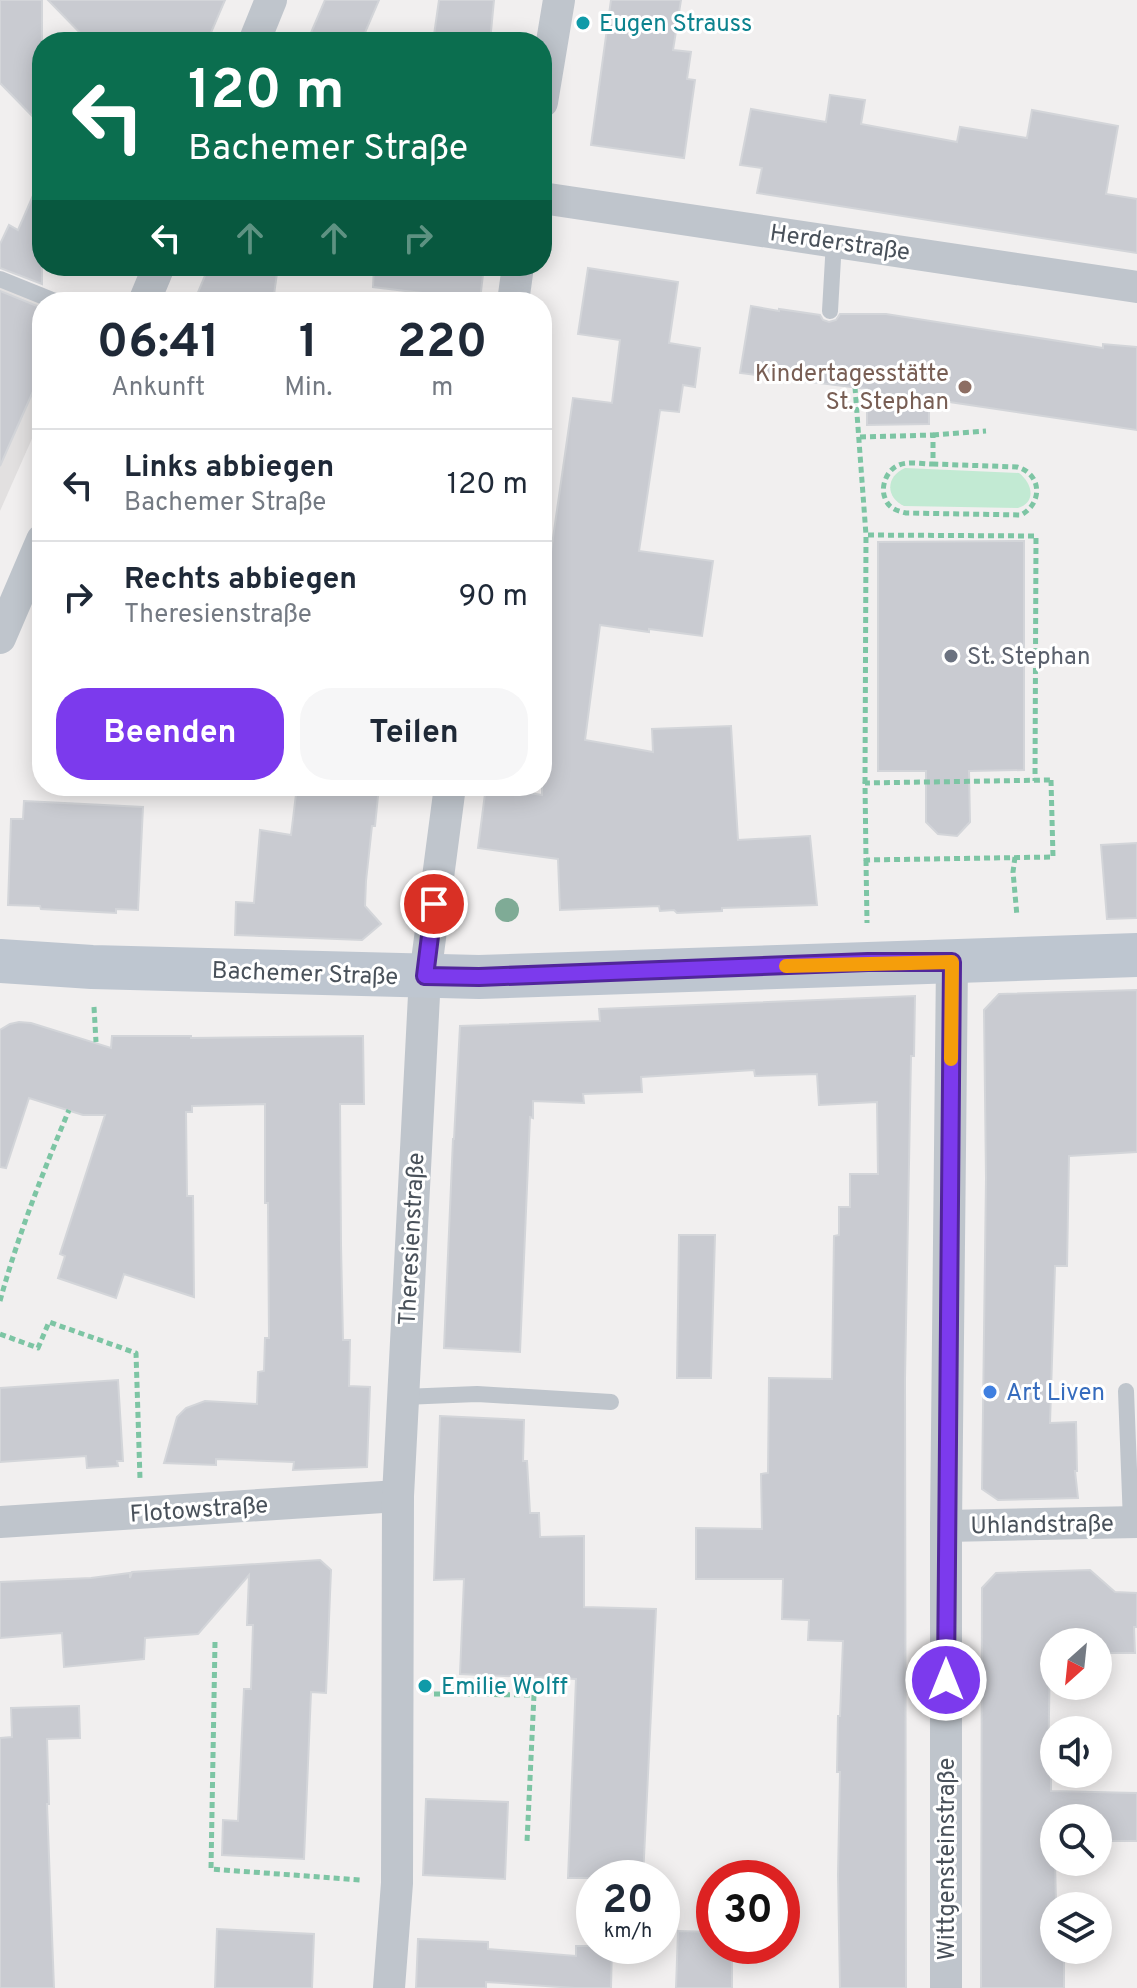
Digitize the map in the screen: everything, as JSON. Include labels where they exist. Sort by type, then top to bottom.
[{"type":"street","points":[[258,32],[271,0]]},
{"type":"street","points":[[552,42],[559,0]]},
{"type":"street","name":"Herderstraße","points":[[552,199],[1137,287]]},
{"type":"street","points":[[0,638],[32,563]]},
{"type":"street","name":"Theresienstraße","points":[[389,1988],[397,1883],[398,1496],[425,976],[449,796]]},
{"type":"street","name":"Bachemer Straße","points":[[0,961],[92,967],[479,977],[1137,955]]},
{"type":"street","name":"Wittgensteinstraße","points":[[946,1988],[946,1526],[952,962]]},
{"type":"street","name":"Flotowstraße","points":[[0,1522],[398,1496]]},
{"type":"street","name":"Uhlandstraße","points":[[946,1526],[1134,1522]]},
{"type":"lane","points":[[830,311],[834,241]]},
{"type":"lane","points":[[0,279],[32,292]]},
{"type":"lane","points":[[1126,1391],[1134,1522]]},
{"type":"lane","points":[[403,1397],[477,1394],[611,1402]]},
{"type":"path","points":[[855,387],[866,535],[868,962]]},
{"type":"path","points":[[860,437],[986,431]]},
{"type":"path","points":[[933,435],[933,464]]},
{"type":"path","points":[[902,463],[933,464],[1023,468],[1034,478],[1038,494],[1029,510],[1021,515],[906,513],[891,507],[884,498],[883,488],[886,475],[893,467],[902,463]]},
{"type":"path","points":[[866,535],[1036,536],[1035,781]]},
{"type":"path","points":[[865,783],[1051,780],[1053,857],[866,860]]},
{"type":"path","points":[[1015,857],[1013,872],[1022,959]]},
{"type":"path","points":[[0,1301],[10,1263],[69,1110]]},
{"type":"path","points":[[0,1260],[10,1263]]},
{"type":"path","points":[[0,1334],[38,1348],[49,1322],[136,1353],[141,1512]]},
{"type":"path","points":[[215,1642],[211,1869],[397,1883]]},
{"type":"path","points":[[397,1693],[534,1695],[527,1842]]},
{"type":"shaded area","points":[[0,272],[49,292],[32,292],[32,439],[0,511]]},
{"type":"green space","points":[[905,468],[1019,473],[1029,487],[1030,497],[1018,508],[904,506],[893,497],[890,487],[894,476]]},
{"type":"building","points":[[0,0],[42,0],[42,32],[32,32],[32,116],[0,83]]},
{"type":"building","points":[[48,0],[225,0],[211,32],[79,32]]},
{"type":"building","points":[[325,0],[379,0],[365,32],[311,32]]},
{"type":"building","points":[[439,0],[494,0],[491,32],[434,32]]},
{"type":"building","points":[[611,0],[681,0],[673,50],[691,52],[687,79],[695,80],[684,158],[591,145]]},
{"type":"building","points":[[830,95],[865,100],[861,124],[957,142],[960,127],[1027,138],[1032,110],[1118,126],[1106,194],[1137,199],[1137,253],[757,193],[762,168],[740,165],[751,109],[826,122]]},
{"type":"building","points":[[32,198],[32,276],[42,276],[42,284],[0,268],[0,244],[9,225],[18,230]]},
{"type":"building","points":[[588,268],[678,282],[669,343],[700,348],[695,387],[683,385],[679,412],[660,410],[639,551],[713,561],[702,636],[600,625],[585,740],[653,752],[652,729],[731,726],[738,840],[810,836],[817,905],[722,908],[722,911],[677,913],[674,910],[660,911],[659,906],[560,910],[558,859],[478,848],[485,796],[552,796],[552,545],[573,398],[612,403],[620,340],[578,334]]},
{"type":"building","points":[[205,276],[277,276],[274,292],[198,292]]},
{"type":"building","points":[[374,276],[483,276],[481,292],[414,292],[373,287]]},
{"type":"building","points":[[0,291],[32,304],[32,394],[0,466]]},
{"type":"building","points":[[751,306],[820,315],[829,322],[836,320],[840,314],[886,314],[1103,348],[1103,344],[1137,347],[1137,430],[929,399],[929,424],[867,425],[867,389],[740,373]]},
{"type":"building","name":"St. Stephan","points":[[1024,541],[1024,770],[969,771],[970,822],[957,836],[938,834],[926,822],[926,771],[878,771],[878,542]]},
{"type":"building","points":[[296,796],[378,796],[375,826],[372,826],[365,906],[381,924],[362,940],[235,935],[236,902],[254,903],[260,830],[291,835]]},
{"type":"building","points":[[24,801],[143,807],[138,910],[116,909],[116,913],[8,905],[11,819],[23,819]]},
{"type":"building","points":[[1137,843],[1137,918],[1107,919],[1101,845]]},
{"type":"building","points":[[1137,990],[1137,1152],[1069,1156],[1067,1266],[1055,1266],[1050,1423],[1076,1422],[1078,1498],[998,1500],[982,1489],[986,1178],[984,1010],[999,994]]},
{"type":"building","points":[[915,996],[914,1056],[911,1056],[905,1379],[906,1988],[840,1988],[840,1772],[837,1772],[843,1641],[808,1640],[809,1620],[782,1619],[783,1579],[696,1579],[696,1528],[762,1529],[761,1474],[768,1473],[769,1378],[832,1379],[834,1236],[839,1235],[839,1207],[850,1207],[850,1174],[878,1174],[877,1102],[819,1105],[817,1074],[755,1076],[754,1070],[641,1077],[642,1092],[583,1094],[584,1103],[533,1101],[520,1352],[444,1348],[460,1026],[600,1021],[599,1009]]},
{"type":"building","points":[[19,1022],[111,1048],[112,1036],[363,1036],[364,1104],[340,1104],[341,1245],[343,1340],[350,1340],[349,1386],[370,1387],[367,1467],[293,1470],[294,1462],[216,1459],[216,1465],[164,1463],[177,1417],[186,1408],[205,1401],[257,1404],[258,1372],[264,1371],[265,1338],[269,1338],[265,1104],[192,1106],[192,1112],[186,1112],[187,1196],[193,1196],[194,1297],[124,1274],[116,1298],[58,1278],[65,1256],[60,1254],[105,1115],[83,1115],[29,1098],[6,1168],[0,1167],[0,1030]]},
{"type":"building","points":[[679,1235],[715,1235],[711,1378],[677,1378]]},
{"type":"building","points":[[118,1380],[123,1461],[117,1461],[118,1466],[87,1468],[86,1456],[0,1462],[0,1388]]},
{"type":"building","points":[[440,1416],[524,1420],[523,1461],[527,1461],[530,1513],[539,1513],[540,1537],[584,1536],[584,1607],[656,1609],[644,1860],[576,1860],[576,1878],[568,1878],[576,1679],[460,1674],[464,1579],[434,1580]]},
{"type":"building","points":[[320,1560],[331,1570],[326,1693],[311,1692],[304,1859],[222,1855],[223,1820],[238,1821],[244,1689],[251,1689],[253,1625],[247,1625],[249,1575],[198,1634],[145,1638],[144,1659],[64,1667],[62,1633],[0,1638],[0,1582],[130,1573],[130,1578],[132,1572]]},
{"type":"building","points":[[1090,1570],[1115,1592],[1137,1593],[1135,1653],[1112,1653],[1112,1628],[1040,1628],[1040,1700],[1049,1700],[1049,1716],[1040,1716],[1040,1788],[1051,1788],[1051,1791],[1137,1793],[1137,1841],[1112,1841],[1112,1804],[1040,1804],[1040,1876],[1055,1876],[1056,1892],[1040,1892],[1040,1964],[1064,1964],[1064,1988],[981,1988],[982,1588],[996,1573]]},
{"type":"building","points":[[79,1706],[80,1738],[47,1739],[54,1988],[0,1988],[0,1738],[12,1737],[11,1708]]},
{"type":"building","points":[[426,1799],[508,1802],[505,1879],[423,1875]]},
{"type":"building","points":[[217,1929],[314,1934],[312,1988],[215,1988]]},
{"type":"building","points":[[680,1931],[696,1932],[696,1964],[732,1964],[732,1988],[676,1988]]},
{"type":"building","points":[[418,1939],[488,1942],[488,1949],[576,1956],[576,1964],[612,1964],[611,1988],[486,1982],[486,1988],[416,1988]]},
{"type":"slow traffic","points":[[786,966],[952,962],[951,1059]]},
{"type":"place","name":"Eugen Strauss","points":[[583,23]]},
{"type":"place","name":"Kindertagesstätte St. Stephan","points":[[965,387]]},
{"type":"place","name":"St. Stephan","points":[[951,656]]},
{"type":"place","name":"Art Liven","points":[[990,1392]]},
{"type":"place","name":"Emilie Wolff","points":[[425,1686]]},
{"type":"route","points":[[434,904],[425,976],[479,977],[868,962],[952,962],[946,1680]]}]
